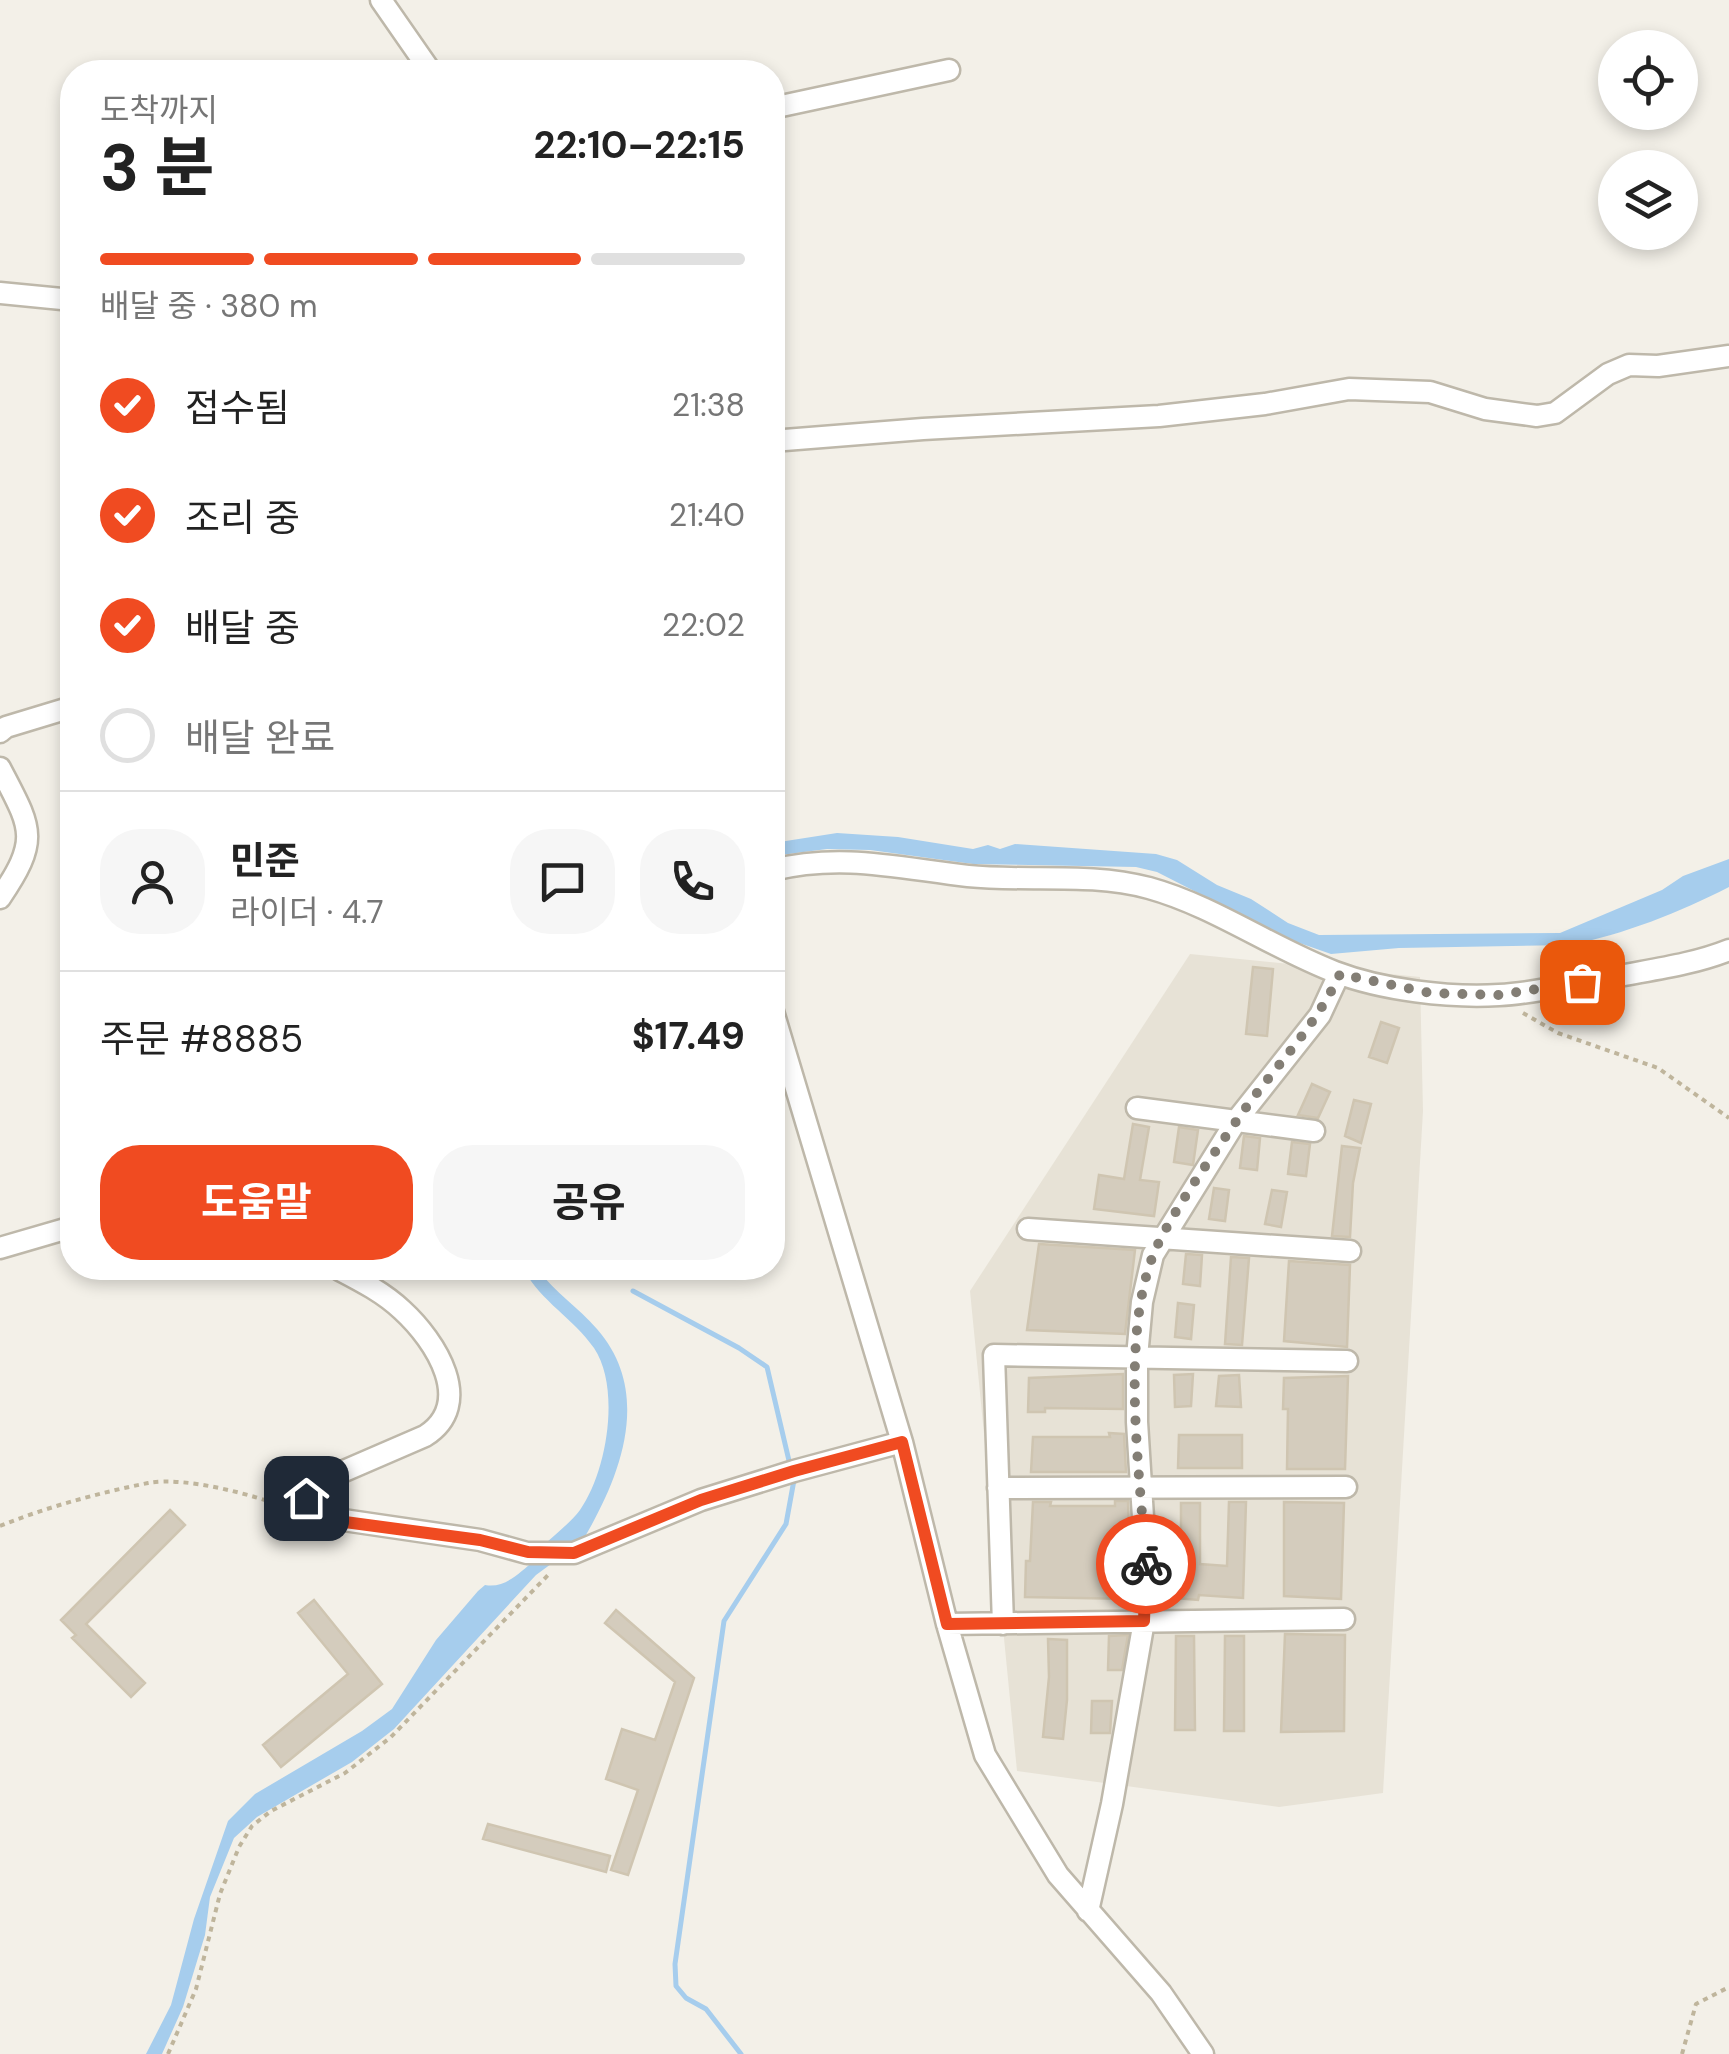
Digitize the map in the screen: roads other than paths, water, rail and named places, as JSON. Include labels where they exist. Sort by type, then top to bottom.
[{"type":"street","points":[[382,0],[423,60]]},
{"type":"street","points":[[785,105],[948,70]]},
{"type":"street","points":[[0,292],[60,299]]},
{"type":"street","points":[[785,440],[1159,416],[1265,404],[1349,389],[1430,392],[1485,410],[1536,416],[1555,413],[1608,374],[1629,365],[1658,366],[1729,356]]},
{"type":"street","points":[[0,732],[60,711]]},
{"type":"street","points":[[0,768],[26,817],[28,832],[21,867],[0,898]]},
{"type":"street","points":[[785,868],[830,860],[893,864],[967,876],[1133,884],[1198,907],[1340,974],[1430,993],[1499,995],[1667,967],[1729,950]]},
{"type":"street","points":[[1088,1911],[1112,1804],[1144,1621],[1146,1565],[1137,1358],[1142,1302],[1153,1255],[1236,1121],[1320,1014],[1340,974]]},
{"type":"street","points":[[785,1051],[902,1442],[974,1724],[995,1776],[1058,1875],[1160,1992],[1203,2054]]},
{"type":"street","points":[[1137,1108],[1314,1131]]},
{"type":"street","points":[[1028,1229],[1350,1251]]},
{"type":"street","points":[[0,1248],[60,1230]]},
{"type":"street","points":[[357,1280],[413,1321],[442,1366],[451,1398],[448,1414],[438,1428],[314,1484],[306,1498],[309,1511],[330,1520],[480,1540],[528,1552],[574,1553],[701,1500],[902,1442]]},
{"type":"street","points":[[1003,1624],[994,1355],[1347,1362]]},
{"type":"street","points":[[998,1488],[1346,1488]]},
{"type":"street","points":[[947,1624],[1344,1619]]},
{"type":"water","points":[[837,833],[898,837],[973,849],[988,845],[1000,849],[1015,844],[1156,854],[1177,860],[1288,923],[1319,935],[1560,933],[1729,859],[1729,887],[1651,922],[1569,945],[1399,948],[1331,954],[1288,939],[1157,872],[1136,867],[973,864],[870,850],[827,849],[785,854],[785,841]]},
{"type":"water","points":[[530,1280],[547,1280],[597,1329],[614,1354],[624,1380],[627,1407],[619,1462],[609,1489],[583,1540],[563,1547],[547,1542],[580,1510],[597,1474],[607,1430],[607,1385],[594,1348]]},
{"type":"water","points":[[534,1561],[551,1564],[536,1575],[394,1729],[352,1762],[257,1817],[234,1838],[210,1897],[205,1935],[183,2007],[162,2054],[146,2054],[171,2005],[194,1919],[228,1821],[255,1794],[392,1709],[436,1640],[478,1591],[485,1585],[506,1582]]},
{"type":"waterway","points":[[633,1291],[767,1367],[790,1465]]},
{"type":"waterway","points":[[741,2054],[706,2009],[686,1998],[676,1986],[675,1964],[724,1621],[786,1524],[794,1480]]}]
